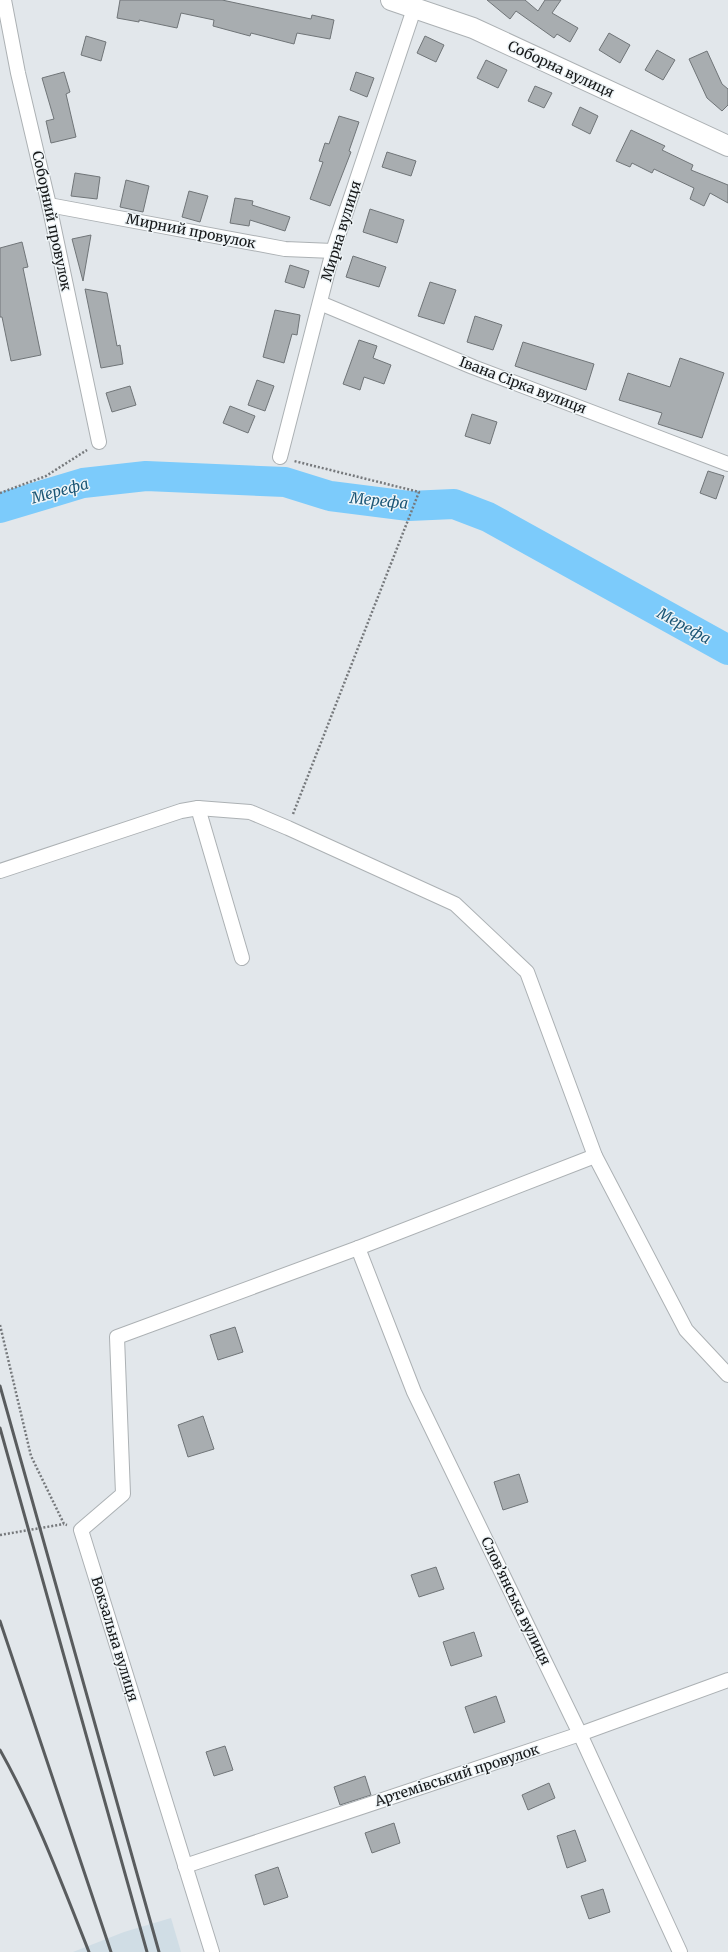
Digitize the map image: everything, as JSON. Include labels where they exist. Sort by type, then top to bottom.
[{"type":"street","name":"Соборний провулок","points":[[4,0],[18,73],[49,204],[99,442]]},
{"type":"street","name":"Соборна вулиця","points":[[391,0],[473,28],[728,146]]},
{"type":"street","name":"Мирна вулиця","points":[[280,457],[333,251],[414,9]]},
{"type":"street","name":"Мирний провулок","points":[[49,204],[285,250],[333,251]]},
{"type":"street","name":"Івана Сірка вулиця","points":[[320,303],[473,367],[728,464]]},
{"type":"street","points":[[198,808],[242,958]]},
{"type":"street","points":[[0,871],[181,811],[198,808],[250,812],[455,904],[527,972],[595,1156],[686,1330],[728,1375]]},
{"type":"street","points":[[80,1530],[123,1494],[117,1337],[358,1248],[595,1156]]},
{"type":"street","name":"Слов’янська вулиця","points":[[358,1248],[414,1392],[580,1734],[680,1952]]},
{"type":"street","name":"Вокзальна вулиця","points":[[80,1530],[212,1952]]},
{"type":"street","name":"Артемівський провулок","points":[[185,1866],[580,1734],[728,1680]]},
{"type":"path","points":[[0,493],[46,476],[99,442]]},
{"type":"path","points":[[280,457],[419,492],[288,828]]},
{"type":"path","points":[[0,1325],[31,1456],[64,1524]]},
{"type":"path","points":[[0,1536],[64,1524],[80,1530]]},
{"type":"shaded area","points":[[171,1918],[181,1952],[73,1952],[124,1932]]},
{"type":"building","points":[[120,0],[222,0],[311,19],[312,15],[334,20],[330,39],[297,33],[294,44],[251,33],[250,36],[213,26],[214,20],[181,13],[177,28],[139,20],[139,22],[117,18]]},
{"type":"building","points":[[487,0],[525,0],[538,11],[545,0],[561,0],[552,13],[578,28],[570,42],[557,34],[554,38],[516,11],[510,19]]},
{"type":"building","points":[[609,33],[630,45],[620,63],[599,50]]},
{"type":"building","points":[[86,36],[106,42],[101,61],[81,55]]},
{"type":"building","points":[[425,36],[444,45],[436,62],[417,53]]},
{"type":"building","points":[[657,50],[675,60],[663,80],[645,70]]},
{"type":"building","points":[[707,51],[722,84],[728,89],[728,105],[722,111],[707,98],[689,59]]},
{"type":"building","points":[[486,60],[507,70],[498,88],[477,78]]},
{"type":"building","points":[[64,72],[70,92],[66,94],[76,137],[51,143],[46,121],[54,119],[42,78]]},
{"type":"building","points":[[356,72],[374,78],[367,97],[350,90]]},
{"type":"building","points":[[535,86],[552,93],[544,108],[528,101]]},
{"type":"building","points":[[580,107],[598,116],[590,134],[572,125]]},
{"type":"building","points":[[339,116],[359,122],[349,151],[351,152],[330,206],[310,199],[323,162],[319,161],[325,143],[329,144]]},
{"type":"building","points":[[631,130],[665,146],[662,150],[693,165],[691,170],[728,185],[728,203],[710,193],[704,206],[690,199],[694,188],[654,169],[652,173],[632,163],[630,167],[616,161]]},
{"type":"building","points":[[387,152],[416,161],[411,176],[382,167]]},
{"type":"building","points":[[75,173],[100,177],[97,199],[71,196]]},
{"type":"building","points":[[126,180],[149,186],[143,212],[120,207]]},
{"type":"building","points":[[189,191],[208,196],[200,222],[182,217]]},
{"type":"building","points":[[235,198],[253,201],[252,205],[290,217],[285,231],[250,220],[249,226],[230,223]]},
{"type":"building","points":[[370,209],[404,220],[397,243],[363,232]]},
{"type":"building","points":[[91,235],[83,281],[72,239]]},
{"type":"building","points":[[22,242],[28,267],[23,268],[41,355],[11,361],[2,317],[0,317],[0,248]]},
{"type":"building","points":[[353,256],[386,267],[379,287],[346,277]]},
{"type":"building","points":[[290,265],[309,271],[304,288],[285,282]]},
{"type":"building","points":[[430,282],[456,290],[444,324],[418,316]]},
{"type":"building","points":[[85,289],[107,293],[117,346],[120,345],[123,364],[101,368]]},
{"type":"building","points":[[275,310],[300,315],[297,335],[292,334],[284,363],[263,357]]},
{"type":"building","points":[[475,316],[502,325],[493,350],[467,342]]},
{"type":"building","points":[[359,340],[377,346],[373,358],[391,365],[384,384],[364,377],[360,390],[343,384]]},
{"type":"building","points":[[523,342],[594,364],[586,390],[515,366]]},
{"type":"building","points":[[680,358],[724,373],[702,438],[658,424],[662,413],[619,400],[628,373],[670,387]]},
{"type":"building","points":[[257,380],[274,386],[265,411],[248,405]]},
{"type":"building","points":[[130,386],[136,405],[112,412],[106,393]]},
{"type":"building","points":[[230,406],[255,416],[248,433],[223,423]]},
{"type":"building","points":[[472,414],[497,422],[490,444],[465,436]]},
{"type":"building","points":[[708,471],[724,476],[716,499],[700,493]]},
{"type":"building","points":[[235,1327],[243,1352],[218,1360],[210,1335]]},
{"type":"building","points":[[203,1416],[214,1449],[188,1457],[178,1425]]},
{"type":"building","points":[[519,1474],[528,1502],[503,1510],[494,1482]]},
{"type":"building","points":[[436,1567],[444,1589],[419,1597],[411,1575]]},
{"type":"building","points":[[474,1632],[482,1656],[451,1666],[443,1642]]},
{"type":"building","points":[[496,1696],[505,1722],[474,1733],[465,1707]]},
{"type":"building","points":[[225,1746],[233,1770],[214,1776],[206,1752]]},
{"type":"building","points":[[365,1776],[371,1795],[340,1805],[334,1787]]},
{"type":"building","points":[[549,1783],[555,1798],[528,1810],[522,1795]]},
{"type":"building","points":[[394,1823],[400,1843],[372,1853],[365,1833]]},
{"type":"building","points":[[575,1830],[586,1861],[567,1868],[557,1836]]},
{"type":"building","points":[[278,1867],[288,1897],[264,1905],[255,1875]]},
{"type":"building","points":[[603,1889],[610,1912],[589,1919],[581,1896]]},
{"type":"waterway","name":"Мерефа","points":[[0,508],[83,483],[146,476],[285,482],[330,496],[409,506],[454,504],[488,517],[728,650]]},
{"type":"railway","points":[[0,1386],[159,1952]]},
{"type":"railway","points":[[0,1428],[147,1952]]},
{"type":"railway","points":[[0,1621],[111,1952]]},
{"type":"railway","points":[[0,1750],[37,1824],[89,1952]]}]
